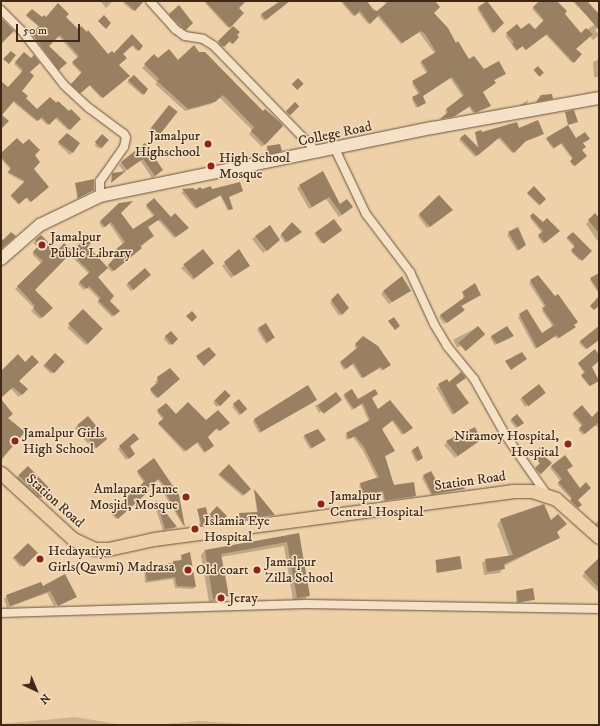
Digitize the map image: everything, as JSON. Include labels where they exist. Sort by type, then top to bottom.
[{"type":"main road","name":"College Road","points":[[1,259],[40,226],[100,196],[599,98]]},
{"type":"main road","name":"Station Road","points":[[1,473],[73,539],[94,548],[108,549],[154,539],[512,491],[547,495],[564,504],[599,536]]},
{"type":"street","points":[[150,1],[175,29],[185,36],[203,39],[214,46],[318,153]]},
{"type":"street","points":[[1,10],[22,31],[64,85],[89,108],[124,134],[126,138],[124,147],[100,181],[100,196]]},
{"type":"street","points":[[335,149],[366,214],[410,272],[437,330],[474,379],[506,436],[547,495]]},
{"type":"street","points":[[1,613],[306,604],[599,609]]},
{"type":"shaded area","points":[[75,717],[122,725],[1,725],[1,724]]},
{"type":"shaded area","points":[[199,721],[261,725],[155,725]]},
{"type":"building","points":[[124,1],[144,1],[135,11]]},
{"type":"building","points":[[205,1],[246,1],[239,8],[244,13],[230,28]]},
{"type":"building","points":[[281,1],[290,1],[266,20],[261,14]]},
{"type":"building","points":[[342,1],[367,1],[373,10],[377,11],[389,1],[435,1],[440,7],[434,13],[448,28],[456,43],[458,41],[469,59],[474,56],[484,69],[499,61],[506,74],[494,80],[496,83],[483,92],[491,106],[475,113],[470,106],[455,116],[440,119],[448,112],[446,109],[464,95],[452,77],[423,96],[426,103],[418,107],[412,97],[420,93],[412,81],[428,72],[421,61],[436,52],[425,34],[421,31],[402,43],[379,15],[370,24],[360,11],[355,16]]},
{"type":"building","points":[[487,1],[504,23],[494,33],[478,7]]},
{"type":"building","points":[[539,1],[557,1],[567,11],[565,14],[581,33],[586,28],[593,34],[576,49],[582,54],[574,63],[547,34],[526,50],[523,46],[517,50],[512,44],[514,42],[506,33],[517,24],[521,29],[529,23],[535,29],[544,20],[533,7]]},
{"type":"building","points":[[574,1],[587,1],[599,14],[599,30]]},
{"type":"building","points":[[58,3],[69,14],[66,17],[78,29],[81,26],[87,32],[88,30],[108,54],[112,51],[114,53],[132,34],[143,46],[139,51],[133,45],[123,54],[127,58],[119,65],[130,76],[103,98],[90,85],[81,93],[71,84],[82,72],[72,62],[79,56],[60,35],[49,46],[67,63],[59,70],[32,33],[39,26],[26,15],[32,9],[42,17],[44,15],[46,17]]},
{"type":"building","points":[[179,5],[193,23],[186,30],[169,14]]},
{"type":"building","points":[[104,15],[111,23],[106,29],[98,21]]},
{"type":"building","points":[[1,18],[14,31],[1,44]]},
{"type":"building","points":[[233,26],[240,32],[237,35],[239,37],[233,44],[230,41],[224,47],[218,41]]},
{"type":"building","points":[[194,45],[199,52],[205,52],[263,111],[265,109],[281,123],[283,126],[265,145],[251,131],[254,127],[223,95],[215,102],[188,109],[157,81],[159,79],[144,64],[154,54],[158,58],[169,49],[178,60]]},
{"type":"building","points":[[11,51],[16,55],[9,64],[3,59]]},
{"type":"building","points":[[24,52],[31,58],[34,55],[40,63],[30,72],[34,76],[22,91],[28,96],[26,98],[37,109],[50,97],[56,103],[58,101],[69,111],[71,109],[81,119],[70,130],[57,117],[49,125],[42,117],[38,121],[14,101],[2,115],[9,121],[1,129],[1,81],[8,87],[20,74],[23,70],[15,62]]},
{"type":"building","points":[[538,66],[544,73],[539,77],[533,70]]},
{"type":"building","points":[[134,75],[148,89],[144,95],[128,80]]},
{"type":"building","points":[[298,78],[304,84],[297,90],[292,84]]},
{"type":"building","points":[[552,94],[553,99],[536,102],[541,95]]},
{"type":"building","points":[[295,102],[299,106],[290,115],[286,111]]},
{"type":"building","points":[[169,105],[178,112],[160,135],[151,128]]},
{"type":"building","points":[[574,110],[578,122],[568,125],[565,112]]},
{"type":"building","points":[[538,120],[544,134],[526,141],[514,153],[500,137],[477,156],[460,138],[465,134],[479,148],[475,132],[481,130],[482,132],[517,122],[519,128]]},
{"type":"building","points":[[568,125],[576,138],[585,132],[590,139],[583,143],[586,147],[582,150],[587,156],[575,166],[570,161],[573,158],[562,143],[554,148],[546,138]]},
{"type":"building","points":[[67,133],[80,143],[73,153],[58,142]]},
{"type":"building","points":[[102,134],[109,140],[102,148],[95,142]]},
{"type":"building","points":[[17,138],[23,144],[29,139],[40,150],[35,155],[40,162],[34,169],[49,187],[31,202],[27,197],[19,204],[11,195],[25,181],[8,172],[11,168],[1,157],[1,153]]},
{"type":"building","points":[[145,143],[163,170],[155,176],[143,159],[127,170],[121,162]]},
{"type":"building","points":[[280,144],[282,151],[268,154],[267,146]]},
{"type":"building","points":[[126,171],[111,183],[112,173]]},
{"type":"building","points":[[323,171],[340,204],[347,199],[353,207],[342,215],[329,197],[312,207],[299,185]]},
{"type":"building","points":[[94,179],[94,190],[78,198],[75,183]]},
{"type":"building","points":[[240,182],[243,191],[229,197],[233,209],[229,210],[221,195],[197,208],[182,189],[193,188],[196,190],[200,187],[202,189],[211,186],[212,189]]},
{"type":"building","points":[[534,186],[546,199],[540,205],[527,193]]},
{"type":"building","points":[[439,195],[453,210],[430,227],[419,214]]},
{"type":"building","points":[[154,198],[171,217],[175,213],[189,228],[176,237],[160,219],[148,227],[154,236],[140,246],[142,248],[114,271],[108,265],[119,253],[116,249],[125,242],[111,222],[105,227],[100,221],[119,203],[133,201],[121,213],[133,229],[155,215],[146,205]]},
{"type":"building","points":[[533,213],[543,222],[547,218],[560,231],[545,243],[538,235],[543,231],[530,216]]},
{"type":"building","points":[[595,213],[599,218],[599,233],[588,220]]},
{"type":"building","points":[[334,219],[342,230],[324,244],[315,233]]},
{"type":"building","points":[[292,222],[302,232],[287,242],[281,234]]},
{"type":"building","points":[[270,225],[280,240],[267,251],[255,236]]},
{"type":"building","points":[[518,227],[526,245],[519,250],[508,232]]},
{"type":"building","points":[[11,232],[16,236],[1,249],[1,238],[3,240]]},
{"type":"building","points":[[573,232],[592,251],[582,261],[571,250],[575,246],[567,237]]},
{"type":"building","points":[[41,235],[57,251],[64,243],[73,251],[35,290],[53,308],[42,318],[33,308],[35,306],[17,286],[43,261],[33,252],[39,245],[35,240]]},
{"type":"building","points":[[86,237],[91,243],[88,246],[108,268],[98,277],[114,296],[110,301],[120,311],[114,316],[98,300],[101,298],[89,286],[87,289],[79,282],[90,272],[71,253]]},
{"type":"building","points":[[203,249],[214,263],[194,279],[183,264]]},
{"type":"building","points":[[239,249],[250,266],[234,276],[224,262]]},
{"type":"building","points":[[145,268],[151,275],[134,290],[128,283]]},
{"type":"building","points":[[599,273],[599,292],[590,278]]},
{"type":"building","points":[[538,275],[555,296],[558,294],[578,322],[574,325],[576,327],[559,338],[557,335],[537,348],[519,314],[527,309],[542,333],[554,325],[542,308],[546,306],[530,280]]},
{"type":"building","points":[[402,276],[411,291],[392,302],[383,291]]},
{"type":"building","points":[[475,283],[481,295],[461,306],[465,310],[447,323],[440,315],[465,297],[462,292]]},
{"type":"building","points":[[338,293],[349,308],[342,315],[331,300]]},
{"type":"building","points":[[599,296],[599,306],[594,310],[590,306]]},
{"type":"building","points":[[83,309],[103,329],[88,344],[68,324]]},
{"type":"building","points":[[192,311],[197,317],[192,322],[186,316]]},
{"type":"building","points":[[394,317],[400,326],[395,330],[388,321]]},
{"type":"building","points":[[266,323],[275,338],[267,342],[258,328]]},
{"type":"building","points":[[478,326],[485,334],[466,351],[458,343]]},
{"type":"building","points":[[507,326],[514,336],[497,344],[491,336]]},
{"type":"building","points":[[599,326],[599,340],[587,349],[580,341]]},
{"type":"building","points":[[171,331],[178,339],[172,345],[165,336]]},
{"type":"building","points":[[363,336],[378,346],[391,365],[383,370],[381,367],[363,378],[354,363],[346,369],[340,362],[358,347],[355,344]]},
{"type":"building","points":[[209,347],[216,355],[204,366],[196,356]]},
{"type":"building","points":[[595,349],[599,355],[599,361],[592,367],[599,381],[590,386],[581,375],[585,372],[578,363]]},
{"type":"building","points":[[522,352],[527,359],[511,370],[505,361]]},
{"type":"building","points":[[55,353],[65,362],[54,374],[44,365]]},
{"type":"building","points":[[18,354],[25,362],[32,355],[39,362],[19,381],[28,389],[22,395],[13,387],[1,398],[1,371]]},
{"type":"building","points":[[170,368],[180,379],[158,398],[150,389],[158,382],[157,377]]},
{"type":"building","points":[[461,372],[466,378],[456,385],[469,403],[454,414],[438,384],[447,379],[449,382]]},
{"type":"building","points":[[539,384],[546,393],[528,406],[522,398]]},
{"type":"building","points":[[308,385],[317,400],[261,432],[254,419]]},
{"type":"building","points":[[352,389],[358,399],[375,389],[378,394],[372,398],[378,409],[390,400],[413,428],[404,434],[393,420],[382,429],[395,451],[385,456],[394,485],[414,482],[416,496],[385,500],[383,491],[364,497],[360,483],[379,477],[364,447],[355,436],[349,439],[346,433],[370,420],[363,403],[354,409],[344,394]]},
{"type":"building","points":[[225,390],[231,396],[220,406],[214,401]]},
{"type":"building","points":[[336,392],[342,400],[324,414],[318,406]]},
{"type":"building","points":[[1,399],[13,414],[8,418],[25,432],[1,460]]},
{"type":"building","points":[[239,399],[247,409],[241,414],[233,404]]},
{"type":"building","points":[[188,402],[206,420],[218,410],[230,423],[220,431],[217,428],[208,437],[214,446],[205,452],[198,442],[186,451],[158,423],[164,418],[157,410],[166,403],[176,414]]},
{"type":"building","points":[[582,405],[592,417],[599,410],[599,422],[585,434],[579,428],[583,425],[573,413]]},
{"type":"building","points":[[517,414],[524,423],[518,427],[511,419]]},
{"type":"building","points":[[88,416],[107,439],[97,448],[77,425]]},
{"type":"building","points":[[475,427],[481,440],[458,456],[446,441]]},
{"type":"building","points":[[318,429],[326,440],[312,448],[304,435]]},
{"type":"building","points":[[134,433],[139,439],[130,446],[135,454],[129,459],[119,446]]},
{"type":"building","points":[[418,446],[423,458],[418,461],[412,450]]},
{"type":"building","points":[[540,447],[546,451],[543,455],[552,463],[541,474],[535,468],[540,463],[533,456]]},
{"type":"building","points":[[565,455],[573,466],[567,470],[580,488],[586,482],[591,488],[578,500],[582,505],[578,508],[570,500],[572,498],[558,482],[562,479],[551,466]]},
{"type":"building","points":[[154,458],[179,495],[185,527],[165,492],[168,490],[159,479],[147,488],[149,491],[118,519],[111,511],[145,481],[137,471]]},
{"type":"building","points":[[229,464],[251,489],[244,495],[219,474]]},
{"type":"building","points":[[28,466],[50,489],[41,498],[19,475]]},
{"type":"building","points":[[431,471],[440,487],[462,481],[465,489],[432,494],[423,475]]},
{"type":"building","points":[[254,489],[275,515],[240,519],[239,513],[258,512]]},
{"type":"building","points":[[156,500],[177,527],[165,529]]},
{"type":"building","points":[[544,504],[551,520],[558,514],[567,524],[557,532],[560,538],[504,564],[505,569],[487,572],[485,559],[513,555],[500,519]]},
{"type":"building","points":[[217,506],[227,516],[221,521],[199,525],[201,523],[197,509],[206,507],[208,516]]},
{"type":"building","points":[[299,533],[310,596],[297,598],[287,542],[221,554],[229,596],[213,599],[205,550]]},
{"type":"building","points":[[28,543],[38,553],[24,567],[14,557]]},
{"type":"building","points":[[190,552],[196,587],[177,586],[175,577],[147,581],[145,567],[173,563],[173,561],[182,560],[181,555]]},
{"type":"building","points":[[460,556],[462,569],[437,573],[435,560]]},
{"type":"building","points":[[599,558],[599,588],[584,572]]},
{"type":"building","points":[[65,574],[77,597],[58,606],[50,591],[10,606],[6,595],[41,582],[43,586]]},
{"type":"building","points":[[533,588],[535,600],[518,603],[516,591]]},
{"type":"place","name":"Jamalpur Highschool","points":[[208,144]]},
{"type":"place","name":"High School Mosque","points":[[211,166]]},
{"type":"place","name":"Jamalpur Public Library","points":[[42,245]]},
{"type":"place","name":"Jamalpur Girls High School","points":[[15,441]]},
{"type":"place","name":"Niramoy Hospital, Hospital","points":[[568,444]]},
{"type":"place","name":"Amlapara Jame Mosjid, Mosque","points":[[186,497]]},
{"type":"place","name":"Jamalpur Central Hospital","points":[[321,504]]},
{"type":"place","name":"Islamia Eye Hospital","points":[[195,529]]},
{"type":"place","name":"Hedayatiya Girls(Qawmi) Madrasa","points":[[40,559]]},
{"type":"place","name":"Old coart","points":[[188,570]]},
{"type":"place","name":"Jamalpur Zilla School","points":[[257,570]]},
{"type":"place","name":"Jeray","points":[[221,598]]}]
